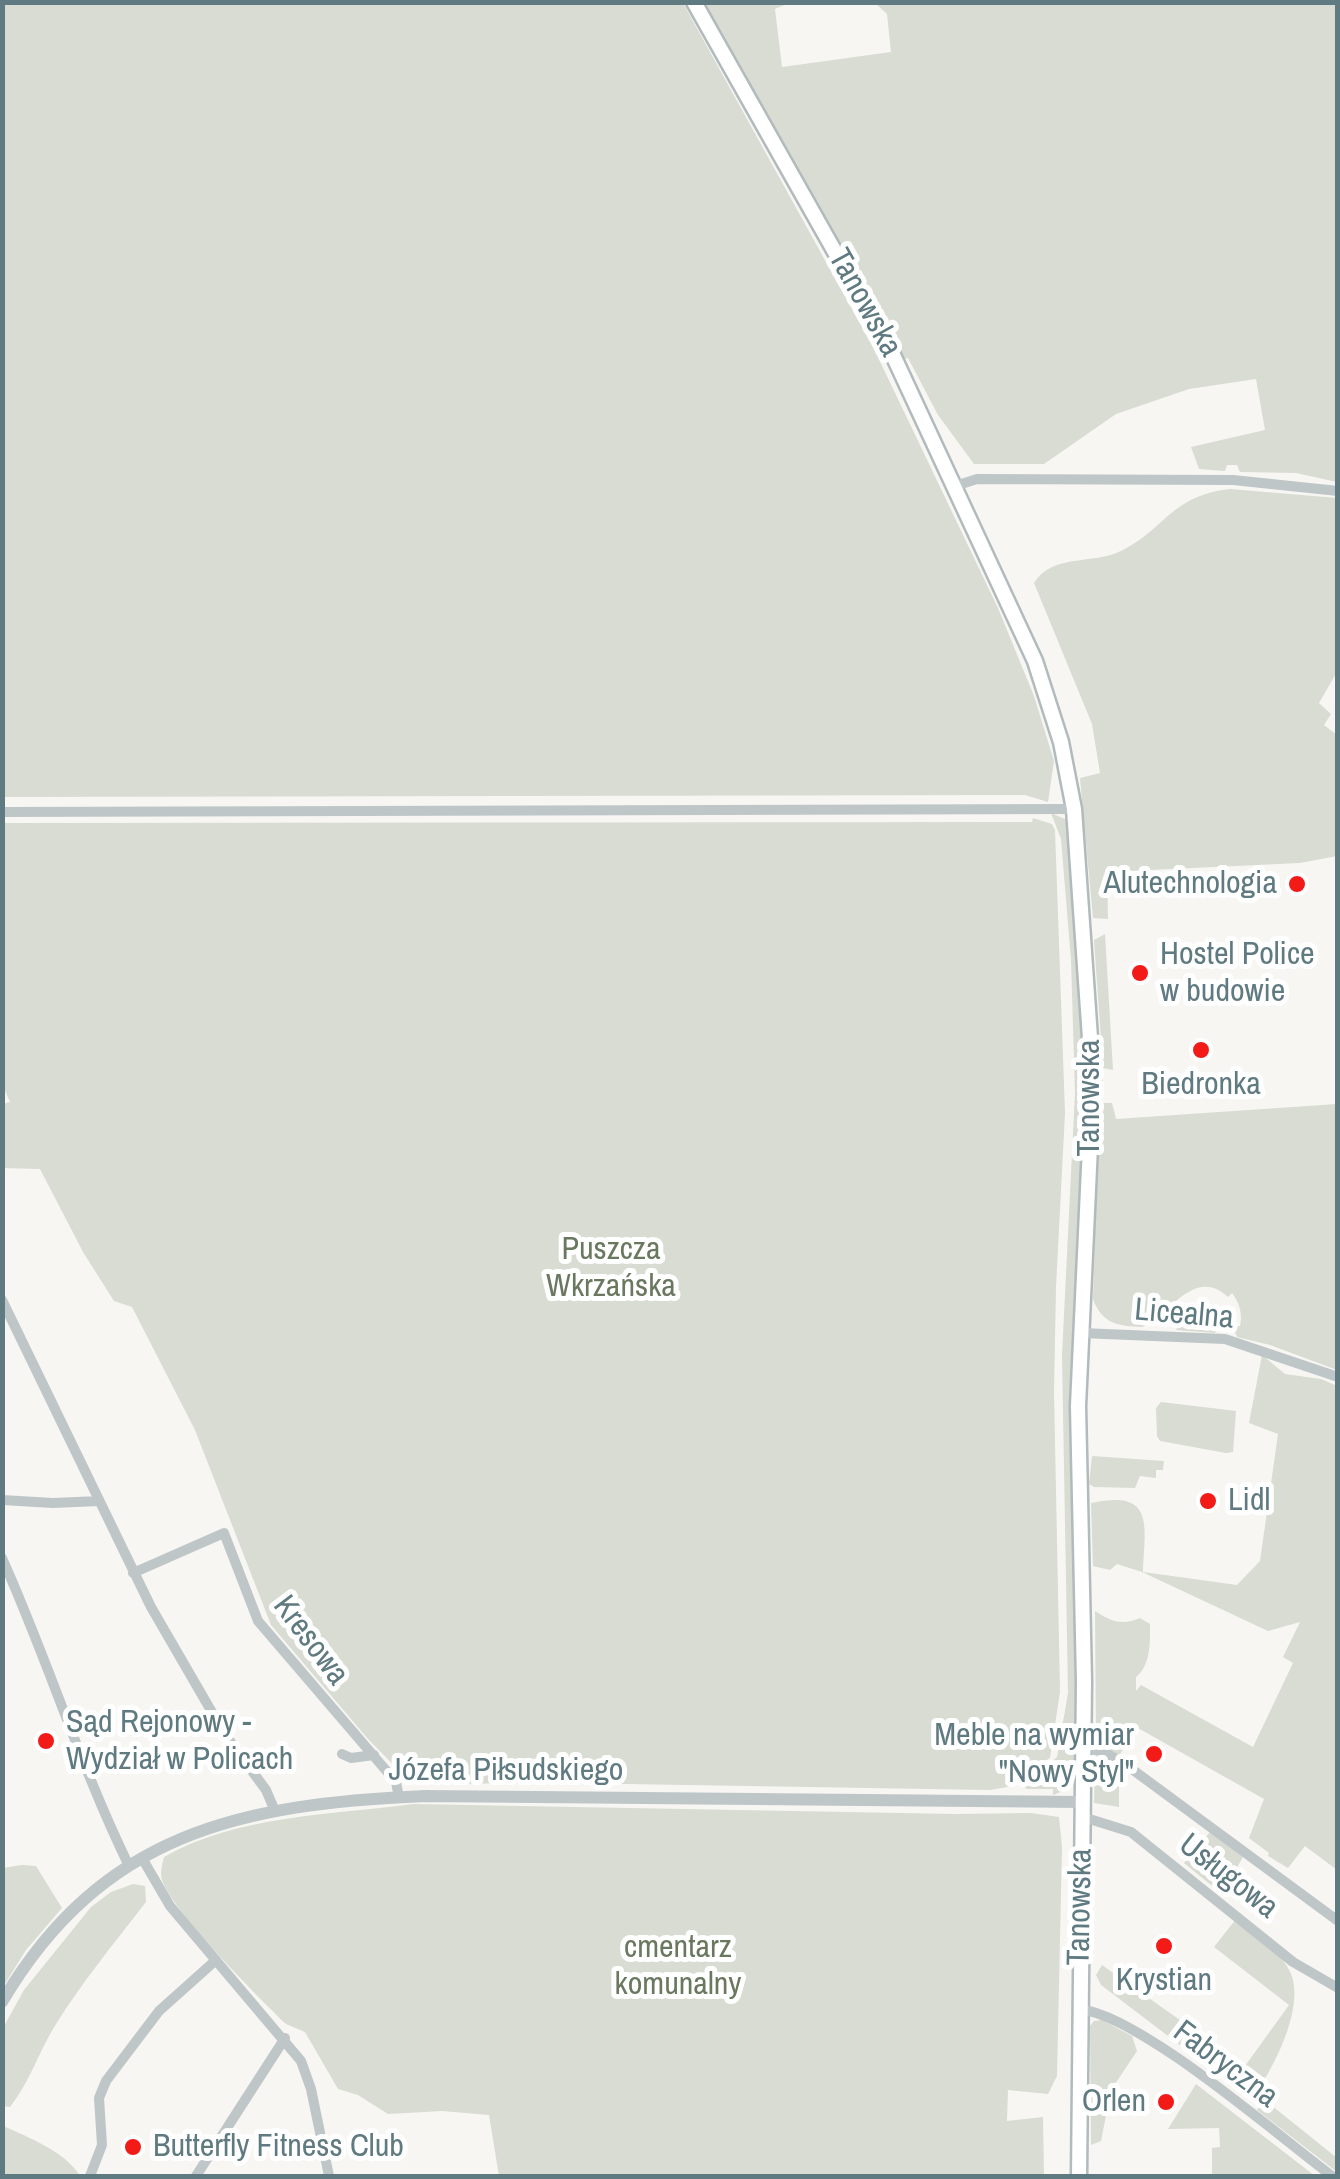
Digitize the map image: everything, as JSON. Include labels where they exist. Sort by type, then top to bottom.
[{"type":"main road","name":"Tanowska","points":[[694,2],[874,318],[955,486],[1040,674],[1061,742],[1074,809],[1093,1081],[1078,1458],[1084,1747],[1079,2176]]},
{"type":"street","points":[[955,486],[977,479],[1233,480],[1338,491]]},
{"type":"street","points":[[2,812],[1074,809]]},
{"type":"street","points":[[2,1300],[133,1573],[190,1677],[224,1733],[266,1790],[275,1811]]},
{"type":"street","name":"Licealna","points":[[1082,1334],[1224,1340],[1338,1377]]},
{"type":"street","points":[[2,1500],[99,1501]]},
{"type":"street","name":"Kresowa","points":[[133,1573],[224,1533],[258,1620],[396,1782],[399,1798]]},
{"type":"street","points":[[3,1559],[96,1795],[129,1866]]},
{"type":"street","name":"Usługowa","points":[[1084,1747],[1106,1753],[1129,1766],[1338,1922]]},
{"type":"street","points":[[342,1754],[350,1758],[374,1755]]},
{"type":"street","name":"Józefa Piłsudskiego","points":[[2,2002],[50,1935],[129,1866],[208,1826],[275,1811],[399,1798],[1083,1810]]},
{"type":"street","name":"Usługowa","points":[[1083,1810],[1130,1832],[1293,1962],[1338,1988]]},
{"type":"street","points":[[142,1858],[170,1906],[284,2038],[306,2072],[328,2176]]},
{"type":"street","points":[[90,2176],[102,2145],[99,2098],[106,2081],[159,2011],[216,1960]]},
{"type":"street","name":"Fabryczna","points":[[1080,2010],[1102,2014],[1148,2038],[1332,2176]]},
{"type":"street","points":[[196,2176],[284,2038]]},
{"type":"green space","points":[[3,2],[683,3],[874,349],[998,608],[1034,696],[1054,761],[1048,802],[1025,795],[3,797]]},
{"type":"green space","points":[[705,3],[789,3],[775,9],[782,67],[891,52],[887,14],[875,3],[1337,3],[1337,482],[1296,473],[1240,472],[1237,465],[1227,465],[1225,471],[1199,469],[1191,447],[1265,430],[1256,379],[1189,389],[1116,414],[1044,464],[974,464],[938,415],[908,358],[903,359]]},
{"type":"green space","points":[[1230,489],[1337,498],[1337,672],[1319,703],[1331,714],[1324,725],[1337,735],[1337,856],[1300,863],[1107,872],[1108,919],[1093,918],[1080,778],[1100,773],[1092,724],[1034,583],[1062,563],[1121,551],[1181,506]]},
{"type":"green space","points":[[1051,813],[1065,819],[1071,828],[1089,1075],[1077,1771],[1068,1789],[1053,1795],[1053,1789],[1023,1786],[1057,1757],[1068,1693],[1062,1355],[1075,1093],[1071,960],[1061,839]]},
{"type":"green space","name":"Puszcza Wkrzańska","points":[[1033,818],[1052,824],[1055,830],[1065,1113],[1054,1391],[1060,1692],[1050,1758],[1013,1786],[990,1790],[412,1784],[368,1739],[271,1625],[195,1430],[132,1307],[114,1301],[83,1252],[40,1169],[3,1168],[3,1104],[10,1102],[2,1084],[3,823],[1032,822]]},
{"type":"green space","points":[[1105,934],[1113,1070],[1103,1068],[1094,940]]},
{"type":"green space","points":[[1099,1103],[1112,1103],[1116,1119],[1337,1104],[1337,1370],[1237,1337],[1233,1327],[1240,1326],[1238,1304],[1232,1293],[1228,1297],[1216,1289],[1193,1289],[1142,1327],[1118,1324],[1101,1314],[1093,1299]]},
{"type":"green space","points":[[1201,1308],[1216,1313],[1219,1324],[1215,1333],[1176,1330],[1180,1320]]},
{"type":"green space","points":[[1262,1355],[1285,1374],[1321,1379],[1337,1386],[1337,1870],[1305,1846],[1288,1868],[1268,1856],[1249,1838],[1264,1799],[1138,1728],[1118,1757],[1100,1745],[1101,1738],[1096,1736],[1095,1611],[1116,1621],[1140,1618],[1150,1624],[1149,1653],[1136,1677],[1136,1691],[1141,1685],[1253,1747],[1293,1663],[1283,1657],[1300,1622],[1268,1631],[1142,1572],[1117,1564],[1110,1570],[1093,1566],[1091,1503],[1112,1500],[1136,1506],[1142,1515],[1143,1572],[1237,1585],[1260,1561],[1278,1434],[1249,1423]]},
{"type":"green space","points":[[1161,1402],[1236,1411],[1233,1452],[1160,1441],[1156,1408]]},
{"type":"green space","points":[[1092,1456],[1164,1461],[1163,1470],[1156,1470],[1156,1478],[1140,1476],[1135,1488],[1094,1487],[1089,1484]]},
{"type":"green space","points":[[1098,1756],[1126,1771],[1119,1780],[1119,1807],[1094,1803]]},
{"type":"green space","name":"cmentarz komunalny","points":[[413,1804],[1031,1813],[1059,1817],[1062,1847],[1057,2076],[1048,2094],[1008,2090],[1007,2121],[1043,2117],[1044,2176],[499,2176],[489,2115],[442,2111],[388,2114],[358,2095],[338,2089],[305,2032],[286,2024],[182,1912],[162,1880],[164,1857],[193,1843],[254,1825]]},
{"type":"green space","points":[[1211,1831],[1243,1857],[1222,1894],[1184,1863]]},
{"type":"green space","points":[[36,1866],[62,1908],[26,1950],[3,1987],[3,1868]]},
{"type":"green space","points":[[133,1884],[145,1886],[146,1902],[66,2008],[10,2107],[3,2106],[3,2028],[24,1990],[91,1907],[111,1892]]},
{"type":"green space","points":[[1236,1919],[1287,1966],[1294,1988],[1285,2038],[1253,2097],[1101,1985],[1096,1975],[1102,1965],[1245,2066],[1289,2005],[1214,1947]]},
{"type":"green space","points":[[1102,2020],[1132,2036],[1137,2051],[1111,2090],[1101,2141],[1091,2145],[1090,2026]]},
{"type":"green space","points":[[1196,2084],[1315,2176],[1212,2176],[1212,2148],[1220,2147],[1219,2128],[1168,2129]]},
{"type":"green space","points":[[1271,2105],[1337,2158],[1337,2172],[1257,2110]]},
{"type":"green space","points":[[3,2126],[56,2153],[80,2176],[3,2176]]},
{"type":"place","name":"Alutechnologia","points":[[1297,884]]},
{"type":"place","name":"Hostel Police w budowie","points":[[1140,973]]},
{"type":"place","name":"Biedronka","points":[[1201,1050]]},
{"type":"place","name":"Lidl","points":[[1208,1501]]},
{"type":"place","name":"Sąd Rejonowy - Wydział w Policach","points":[[46,1741]]},
{"type":"place","name":"Meble na wymiar \"Nowy Styl\"","points":[[1154,1754]]},
{"type":"place","name":"Krystian","points":[[1164,1946]]},
{"type":"place","name":"Orlen","points":[[1166,2102]]},
{"type":"place","name":"Butterfly Fitness Club","points":[[133,2147]]}]
